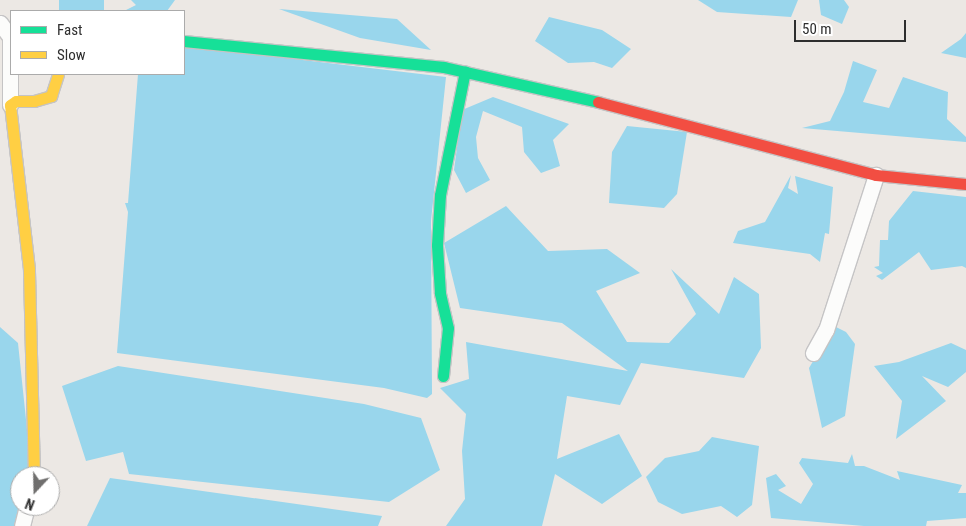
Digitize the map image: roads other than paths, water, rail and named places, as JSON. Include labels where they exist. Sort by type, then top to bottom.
[{"type":"street","points":[[0,23],[10,37],[10,105],[29,269],[34,466]]},
{"type":"street","points":[[185,41],[444,66],[693,126],[876,175],[966,184]]},
{"type":"street","points":[[443,376],[448,328],[440,293],[437,245],[440,195],[458,116],[465,71]]},
{"type":"street","points":[[10,105],[16,100],[34,101],[51,96],[58,75]]},
{"type":"street","points":[[813,353],[826,330],[876,175]]},
{"type":"water","points":[[59,0],[104,0],[104,10],[59,10]]},
{"type":"water","points":[[131,0],[175,0],[168,10],[126,10],[136,5]]},
{"type":"water","points":[[698,0],[798,0],[791,17],[717,12]]},
{"type":"water","points":[[819,0],[844,0],[849,7],[842,24],[821,15]]},
{"type":"water","points":[[279,9],[397,19],[431,50],[360,38]]},
{"type":"water","points":[[549,17],[602,30],[631,49],[612,68],[594,62],[568,63],[535,41]]},
{"type":"water","points":[[966,33],[966,58],[941,53],[961,39]]},
{"type":"water","points":[[185,46],[446,77],[431,221],[432,394],[427,398],[384,388],[117,353],[128,212],[125,203],[128,203],[138,75],[185,75]]},
{"type":"water","points":[[853,61],[877,70],[863,102],[889,108],[903,77],[948,92],[947,119],[966,137],[966,142],[802,128],[830,121],[844,92]]},
{"type":"water","points":[[493,97],[569,124],[553,140],[560,166],[541,173],[524,152],[522,127],[483,111],[476,137],[478,158],[490,180],[466,193],[454,170],[462,110]]},
{"type":"water","points":[[627,126],[687,132],[677,194],[664,208],[609,203],[612,152]]},
{"type":"water","points":[[791,175],[788,188],[798,194],[795,176],[833,187],[829,234],[825,233],[820,262],[810,254],[733,243],[738,231],[765,222]]},
{"type":"water","points":[[913,191],[966,197],[966,268],[962,266],[931,270],[919,252],[882,280],[876,276],[883,273],[874,267],[879,266],[880,240],[888,240],[889,221]]},
{"type":"water","points":[[506,206],[548,251],[607,249],[640,273],[596,291],[627,342],[669,343],[696,314],[671,269],[719,314],[734,277],[759,294],[761,348],[744,378],[641,363],[620,405],[567,396],[557,459],[619,434],[642,476],[602,504],[555,474],[542,526],[446,526],[465,499],[462,451],[466,414],[440,388],[469,379],[466,342],[628,371],[562,323],[460,308],[444,243]]},
{"type":"water","points":[[834,326],[846,332],[855,344],[845,416],[822,428],[809,368]]},
{"type":"water","points":[[0,327],[18,343],[30,458],[28,466],[10,466],[10,516],[16,516],[14,526],[0,526]]},
{"type":"water","points":[[951,343],[966,350],[966,372],[948,387],[922,376],[946,401],[896,439],[902,401],[874,366],[899,362]]},
{"type":"water","points":[[118,366],[364,404],[421,418],[440,470],[389,502],[129,474],[123,452],[86,461],[62,386]]},
{"type":"water","points":[[712,437],[759,446],[752,505],[737,517],[721,506],[682,514],[658,502],[646,477],[665,458],[699,451]]},
{"type":"water","points":[[852,454],[855,466],[864,466],[900,480],[897,471],[962,485],[958,493],[966,493],[966,518],[927,521],[926,526],[864,526],[771,518],[766,478],[776,474],[786,486],[778,490],[801,504],[813,484],[799,463],[802,458],[848,463]]},
{"type":"water","points":[[110,478],[382,516],[378,526],[87,526]]}]
